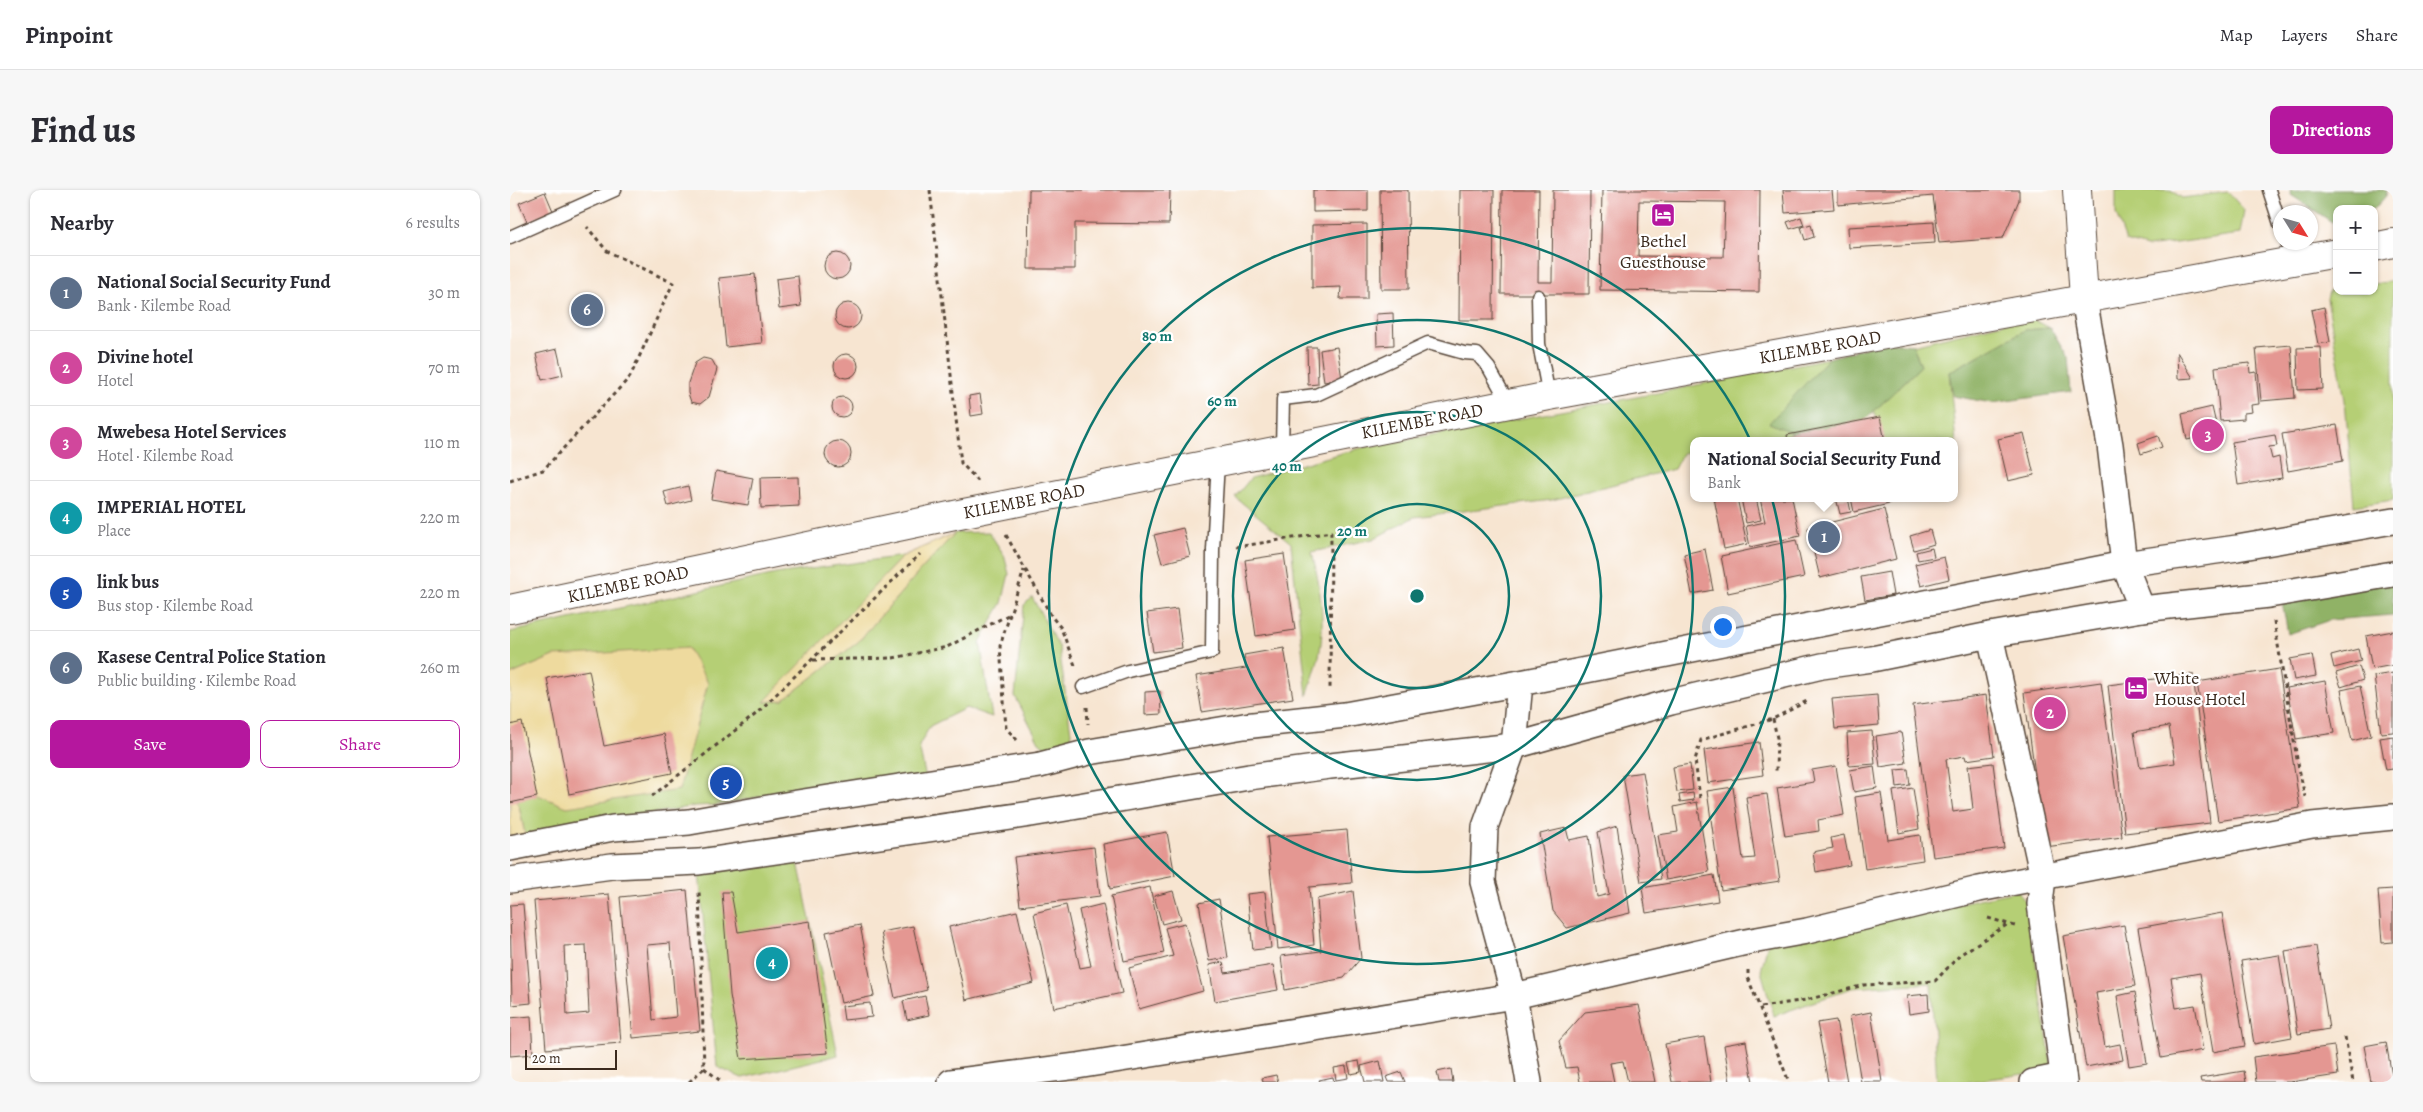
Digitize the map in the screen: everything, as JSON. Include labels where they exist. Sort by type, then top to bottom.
[{"type":"main road","points":[[2077,190],[2084,299]]},
{"type":"main road","points":[[2378,246],[2393,243]]},
{"type":"main road","name":"KILEMBE ROAD","points":[[510,608],[1004,505],[1549,396],[2084,299],[2290,252],[2333,253]]},
{"type":"street","points":[[2084,299],[2110,445],[2124,564],[2142,609]]},
{"type":"street","points":[[510,848],[613,828],[688,822],[1040,765],[1090,752],[1244,726],[1345,715],[1520,683],[2124,564],[2237,548],[2393,522]]},
{"type":"street","points":[[510,880],[612,866],[699,862],[1030,814],[1249,777],[1330,766],[1514,746],[1671,702],[1822,666],[1872,660],[1990,635],[2142,609],[2269,595],[2393,574]]},
{"type":"street","points":[[1990,635],[2043,877],[2040,904],[2063,1079],[2033,1082]]},
{"type":"street","points":[[1520,683],[1514,746],[1485,827],[1483,882],[1514,996],[1529,1082]]},
{"type":"street","points":[[951,1082],[1076,1074],[1514,996],[1746,942],[1807,931],[1979,889],[2312,825],[2393,816]]},
{"type":"lane","points":[[510,237],[614,190]]},
{"type":"lane","points":[[2269,190],[2274,205]]},
{"type":"lane","points":[[1538,296],[1539,344],[1549,396]]},
{"type":"lane","points":[[1282,449],[1283,398],[1316,394],[1428,343],[1464,353],[1477,354],[1489,368],[1509,404]]},
{"type":"lane","points":[[2110,445],[2128,469]]},
{"type":"lane","points":[[1083,687],[1128,671],[1212,652],[1213,550],[1218,462]]},
{"type":"path","points":[[930,190],[961,463],[1004,505],[1024,569],[1061,628],[1086,695],[1090,752]]},
{"type":"path","points":[[510,481],[542,470],[630,377],[673,284],[607,251],[573,210]]},
{"type":"path","points":[[1213,550],[1331,532],[1330,703],[1345,715]]},
{"type":"path","points":[[650,798],[756,714],[922,552]]},
{"type":"path","points":[[1024,569],[1000,646],[1006,728],[1040,765]]},
{"type":"path","points":[[2269,595],[2296,759],[2312,825]]},
{"type":"path","points":[[811,660],[893,658],[947,647],[1010,614]]},
{"type":"path","points":[[1700,798],[1695,760],[1701,740],[1773,718],[1808,700]]},
{"type":"path","points":[[1773,718],[1777,738],[1776,771]]},
{"type":"path","points":[[689,1082],[704,1068],[699,862]]},
{"type":"path","points":[[1986,917],[2044,936]]},
{"type":"path","points":[[1760,1007],[1806,1000],[1864,985],[1935,981],[1961,954],[2008,924]]},
{"type":"path","points":[[1746,942],[1748,978],[1789,1082]]},
{"type":"path","points":[[2345,1037],[2353,1082]]},
{"type":"path","points":[[704,1068],[722,1082]]},
{"type":"green space","points":[[2116,190],[2171,190],[2182,198],[2228,192],[2244,210],[2240,234],[2147,247],[2126,241],[2116,214]]},
{"type":"green space","points":[[2290,190],[2387,190],[2386,196],[2378,205],[2333,205],[2332,222],[2318,213],[2318,205],[2306,205],[2291,195]]},
{"type":"green space","points":[[2393,281],[2393,500],[2354,506],[2345,400],[2327,299],[2329,291],[2333,291],[2333,295],[2378,295],[2378,283]]},
{"type":"green space","points":[[2028,317],[2050,328],[2025,330],[1949,372],[1955,437],[1881,437],[1874,411],[1921,366],[1913,345]]},
{"type":"green space","points":[[2050,328],[2068,358],[2071,392],[1992,403],[1953,396],[1949,372],[2025,330]]},
{"type":"green space","points":[[1886,342],[1913,345],[1921,366],[1865,420],[1793,433],[1769,423],[1829,358]]},
{"type":"green space","points":[[1829,358],[1770,423],[1793,433],[1778,437],[1690,437],[1690,453],[1682,454],[1674,469],[1552,500],[1414,517],[1373,539],[1312,552],[1320,591],[1322,630],[1319,656],[1307,696],[1291,543],[1235,497],[1251,478],[1361,448],[1658,393]]},
{"type":"green space","points":[[989,532],[1004,555],[1009,574],[1002,603],[980,642],[992,717],[966,708],[930,726],[919,746],[927,783],[792,790],[718,805],[695,806],[525,835],[519,806],[510,791],[510,760],[679,790],[697,722],[554,656],[510,675],[510,632],[776,574],[903,556],[765,702],[783,700],[858,642],[955,533]]},
{"type":"green space","points":[[2393,581],[2393,615],[2330,620],[2288,634],[2281,596]]},
{"type":"green space","points":[[1032,597],[1059,647],[1072,740],[1053,753],[1039,742],[1015,696],[1024,605]]},
{"type":"green space","points":[[793,838],[838,1055],[742,1078],[717,1067],[698,862],[711,845]]},
{"type":"green space","points":[[2018,891],[2027,904],[2052,1070],[1967,1082],[1937,1082],[1931,983],[1852,988],[1774,1016],[1761,971],[1768,942]]},
{"type":"sand","points":[[955,533],[858,642],[783,700],[764,702],[903,556]]},
{"type":"sand","points":[[688,648],[708,683],[679,790],[567,807],[538,795],[512,757],[510,760],[510,675],[554,656]]},
{"type":"sand","points":[[510,791],[519,806],[525,835],[510,838]]},
{"type":"building","points":[[1029,190],[1170,190],[1169,224],[1075,223],[1075,269],[1028,269]]},
{"type":"building","points":[[1313,190],[1368,190],[1368,211],[1313,212]]},
{"type":"building","points":[[1380,190],[1408,190],[1409,289],[1381,289]]},
{"type":"building","points":[[1460,190],[1494,190],[1493,320],[1459,320]]},
{"type":"building","points":[[1502,190],[1539,190],[1538,282],[1552,282],[1553,190],[1590,190],[1589,294],[1501,294]]},
{"type":"building","points":[[1602,190],[1760,190],[1759,292],[1600,290]],"holes":[[[1639,201],[1725,202],[1723,257],[1638,256]]]},
{"type":"building","points":[[1783,190],[1832,190],[1834,209],[1785,213]]},
{"type":"building","points":[[1838,190],[2019,190],[2019,200],[2003,238],[1939,243],[1933,196],[1838,205]]},
{"type":"building","points":[[545,192],[553,211],[527,222],[519,203]]},
{"type":"building","points":[[1801,217],[1804,225],[1790,229],[1787,222]]},
{"type":"building","points":[[1934,222],[1935,243],[1849,248],[1848,227]]},
{"type":"building","points":[[1367,224],[1367,299],[1340,299],[1341,287],[1312,288],[1312,225]]},
{"type":"building","points":[[1811,224],[1814,237],[1805,240],[1801,227]]},
{"type":"building","points":[[837,253],[846,257],[850,266],[846,275],[837,279],[828,275],[824,266],[828,257]]},
{"type":"building","points":[[755,274],[762,343],[726,347],[719,278]]},
{"type":"building","points":[[798,276],[801,306],[779,309],[776,279]]},
{"type":"building","points":[[848,303],[857,307],[861,316],[857,325],[848,329],[839,325],[835,316],[839,307]]},
{"type":"building","points":[[2324,307],[2330,342],[2318,344],[2311,310]]},
{"type":"building","points":[[1393,313],[1394,345],[1377,346],[1376,314]]},
{"type":"building","points":[[2291,345],[2295,398],[2261,401],[2256,348]]},
{"type":"building","points":[[1307,347],[1317,347],[1318,384],[1308,385]]},
{"type":"building","points":[[1337,347],[1342,379],[1324,382],[1320,350]]},
{"type":"building","points":[[2321,347],[2323,389],[2298,390],[2297,348]]},
{"type":"building","points":[[557,349],[563,375],[542,380],[536,354]]},
{"type":"building","points":[[2177,352],[2193,378],[2178,379]]},
{"type":"building","points":[[846,354],[855,357],[858,366],[855,375],[846,378],[837,375],[834,366],[837,357]]},
{"type":"building","points":[[703,358],[712,360],[717,369],[709,397],[700,404],[691,402],[688,393],[688,383],[695,363]]},
{"type":"building","points":[[2249,363],[2250,373],[2256,372],[2259,404],[2251,405],[2252,412],[2244,413],[2244,419],[2220,421],[2215,367]]},
{"type":"building","points":[[980,394],[983,414],[971,416],[969,396]]},
{"type":"building","points":[[842,397],[849,400],[852,407],[849,414],[842,417],[835,414],[832,407],[835,400]]},
{"type":"building","points":[[2212,407],[2218,433],[2187,440],[2182,414]]},
{"type":"building","points":[[1880,417],[1884,437],[1787,437],[1787,435]]},
{"type":"building","points":[[2337,425],[2343,461],[2288,471],[2282,434]]},
{"type":"building","points":[[2024,433],[2034,475],[2008,481],[1998,439]]},
{"type":"building","points":[[2275,435],[2277,446],[2269,447],[2272,459],[2279,457],[2282,478],[2238,485],[2232,442]]},
{"type":"building","points":[[2158,436],[2162,447],[2141,454],[2138,443]]},
{"type":"building","points":[[838,441],[847,445],[851,454],[847,463],[838,467],[829,463],[825,454],[829,445]]},
{"type":"building","points":[[716,471],[753,478],[748,505],[711,499]]},
{"type":"building","points":[[798,477],[799,506],[761,508],[760,478]]},
{"type":"building","points":[[688,486],[691,500],[668,506],[664,492]]},
{"type":"building","points":[[1715,502],[1738,502],[1747,544],[1724,549]]},
{"type":"building","points":[[1742,502],[1757,502],[1761,520],[1746,523]]},
{"type":"building","points":[[1761,502],[1793,502],[1800,536],[1750,547],[1746,526],[1765,522]]},
{"type":"building","points":[[1837,502],[1849,502],[1851,512],[1840,514]]},
{"type":"building","points":[[1852,502],[1889,502],[1889,504],[1854,512]]},
{"type":"building","points":[[1884,509],[1896,559],[1820,578],[1808,528]]},
{"type":"building","points":[[1183,528],[1190,556],[1162,563],[1154,535]]},
{"type":"building","points":[[1930,530],[1934,544],[1914,550],[1910,536]]},
{"type":"building","points":[[1796,540],[1804,577],[1728,593],[1721,556]]},
{"type":"building","points":[[1932,548],[1934,557],[1918,560],[1916,552]]},
{"type":"building","points":[[1705,549],[1713,590],[1692,594],[1684,554]]},
{"type":"building","points":[[1284,554],[1295,630],[1256,636],[1245,560]]},
{"type":"building","points":[[1944,557],[1949,579],[1921,586],[1915,564]]},
{"type":"building","points":[[1889,572],[1893,595],[1865,600],[1861,577]]},
{"type":"building","points":[[1177,609],[1182,648],[1153,652],[1147,613]]},
{"type":"building","points":[[2393,631],[2393,665],[2372,669],[2366,636]]},
{"type":"building","points":[[1284,648],[1293,698],[1202,712],[1196,676],[1246,668],[1244,655]]},
{"type":"building","points":[[2358,649],[2361,661],[2334,668],[2331,656]]},
{"type":"building","points":[[2312,655],[2316,676],[2294,680],[2290,659]]},
{"type":"building","points":[[2359,666],[2363,680],[2341,687],[2336,673]]},
{"type":"building","points":[[2279,669],[2300,808],[2218,821],[2197,682]]},
{"type":"building","points":[[589,670],[604,746],[664,734],[672,773],[569,794],[547,678]]},
{"type":"building","points":[[2393,673],[2393,732],[2381,733],[2374,676]]},
{"type":"building","points":[[2193,674],[2210,823],[2125,833],[2108,685]],"holes":[[[2169,726],[2175,763],[2140,768],[2134,732]]]},
{"type":"building","points":[[2325,681],[2334,733],[2296,739],[2287,688]]},
{"type":"building","points":[[2101,682],[2122,837],[2045,847],[2024,693]]},
{"type":"building","points":[[2360,686],[2371,736],[2352,741],[2341,690]]},
{"type":"building","points":[[1160,691],[1161,714],[1145,715],[1145,692]]},
{"type":"building","points":[[1877,695],[1879,725],[1835,729],[1832,699]]},
{"type":"building","points":[[1986,695],[1994,756],[1966,760],[1965,756],[1946,759],[1953,812],[1973,809],[1968,766],[1993,763],[2004,848],[1933,857],[1913,705]]},
{"type":"building","points":[[522,722],[537,797],[510,803],[510,725]]},
{"type":"building","points":[[1872,731],[1875,764],[1849,766],[1847,733]]},
{"type":"building","points":[[1901,732],[1906,763],[1880,767],[1876,736]]},
{"type":"building","points":[[2393,736],[2393,769],[2386,770],[2380,738]]},
{"type":"building","points":[[1759,742],[1763,775],[1708,783],[1704,750]]},
{"type":"building","points":[[1690,764],[1693,790],[1677,792],[1673,767]]},
{"type":"building","points":[[1836,766],[1844,815],[1818,820],[1819,831],[1785,836],[1777,788],[1814,782],[1812,770]]},
{"type":"building","points":[[1874,766],[1877,788],[1854,792],[1850,770]]},
{"type":"building","points":[[1908,769],[1910,785],[1897,787],[1895,770]]},
{"type":"building","points":[[1643,772],[1661,879],[1641,882],[1623,775]]},
{"type":"building","points":[[1733,787],[1743,859],[1755,858],[1746,797],[1767,794],[1780,881],[1721,890],[1707,791]]},
{"type":"building","points":[[1913,788],[1919,829],[1899,833],[1893,791]]},
{"type":"building","points":[[1693,793],[1694,800],[1680,802],[1679,795]]},
{"type":"building","points":[[1881,793],[1888,840],[1920,835],[1923,860],[1865,869],[1855,797]]},
{"type":"building","points":[[1697,802],[1709,872],[1666,880],[1658,835],[1678,832],[1674,807]]},
{"type":"building","points":[[1617,826],[1630,913],[1567,928],[1553,911],[1540,834],[1566,828],[1569,840],[1589,836],[1597,897],[1609,894],[1598,832]]},
{"type":"building","points":[[1347,830],[1352,883],[1309,887],[1314,945],[1278,949],[1267,837]]},
{"type":"building","points":[[1167,832],[1175,876],[1110,889],[1103,844]]},
{"type":"building","points":[[1844,835],[1850,865],[1816,872],[1813,852],[1833,848],[1831,838]]},
{"type":"building","points":[[1094,847],[1100,896],[1020,906],[1014,857]]},
{"type":"building","points":[[1714,875],[1718,901],[1646,913],[1642,888]]},
{"type":"building","points":[[1150,887],[1164,953],[1124,961],[1111,896]]},
{"type":"building","points":[[2393,889],[2393,942],[2382,943],[2378,890]]},
{"type":"building","points":[[687,890],[700,1031],[633,1038],[620,897]],"holes":[[[670,943],[676,1017],[653,1020],[647,945]]]},
{"type":"building","points":[[1173,891],[1181,919],[1162,924],[1154,896]]},
{"type":"building","points":[[1353,891],[1361,958],[1344,978],[1285,990],[1281,956],[1321,951],[1317,899]]},
{"type":"building","points":[[722,892],[731,892],[738,932],[810,921],[828,1053],[741,1059],[730,995]]},
{"type":"building","points":[[1265,892],[1271,948],[1253,950],[1247,894]]},
{"type":"building","points":[[609,894],[621,1043],[546,1049],[534,901]],"holes":[[[586,945],[589,1013],[567,1015],[564,946]]]},
{"type":"building","points":[[1219,899],[1228,958],[1209,961],[1199,903]]},
{"type":"building","points":[[523,904],[531,1003],[512,1005],[510,905]]},
{"type":"building","points":[[1103,904],[1122,993],[1054,1008],[1034,913],[1066,905],[1080,968],[1091,966],[1079,910]]},
{"type":"building","points":[[1017,911],[1034,983],[966,1000],[949,927]]},
{"type":"building","points":[[2222,913],[2245,1046],[2213,1052],[2200,973],[2171,978],[2176,1008],[2195,1005],[2203,1050],[2161,1058],[2138,928]]},
{"type":"building","points":[[1185,923],[1203,991],[1139,1009],[1129,968],[1173,956],[1165,928]]},
{"type":"building","points":[[860,925],[874,996],[841,1003],[826,932]]},
{"type":"building","points":[[2124,925],[2135,986],[2096,993],[2105,1047],[2120,1044],[2123,1060],[2086,1067],[2063,936]]},
{"type":"building","points":[[913,926],[927,990],[895,998],[881,932]]},
{"type":"building","points":[[2316,946],[2329,1029],[2298,1034],[2285,951]]},
{"type":"building","points":[[2279,955],[2292,1037],[2254,1044],[2241,961]]},
{"type":"building","points":[[1223,962],[1225,973],[1273,965],[1278,990],[1215,1001],[1209,965]]},
{"type":"building","points":[[2135,992],[2147,1063],[2129,1066],[2117,996]]},
{"type":"building","points":[[1928,994],[1929,1011],[1909,1014],[1907,996]]},
{"type":"building","points":[[925,996],[929,1015],[907,1020],[903,1001]]},
{"type":"building","points":[[870,1003],[872,1017],[844,1020],[842,1006]]},
{"type":"building","points":[[1639,1005],[1655,1082],[1628,1082],[1623,1061],[1610,1063],[1614,1082],[1580,1082],[1577,1067],[1566,1068],[1559,1041],[1585,1012]]},
{"type":"building","points":[[1871,1012],[1882,1082],[1861,1082],[1850,1016]]},
{"type":"building","points":[[531,1016],[533,1054],[510,1056],[510,1018]]},
{"type":"building","points":[[1836,1020],[1847,1082],[1828,1082],[1817,1023]]},
{"type":"building","points":[[1704,1037],[1711,1082],[1672,1082],[1665,1044]]},
{"type":"building","points":[[1746,1041],[1753,1082],[1730,1082],[1724,1045]]},
{"type":"building","points":[[2386,1042],[2393,1082],[2371,1082],[2364,1046]]},
{"type":"building","points":[[2334,1046],[2338,1075],[2290,1082],[2256,1082],[2253,1057]]},
{"type":"building","points":[[1359,1061],[1361,1072],[1351,1074],[1348,1063]]},
{"type":"building","points":[[1380,1061],[1384,1082],[1365,1082],[1361,1066]]},
{"type":"building","points":[[1346,1066],[1348,1078],[1336,1080],[1334,1068]]},
{"type":"building","points":[[1451,1069],[1453,1082],[1439,1082],[1437,1072]]},
{"type":"building","points":[[2244,1071],[2246,1082],[2201,1082],[2200,1078]]},
{"type":"building","points":[[1401,1072],[1405,1082],[1388,1082],[1386,1077]]},
{"type":"building","points":[[1276,1075],[1278,1082],[1263,1082],[1262,1078]]},
{"type":"building","points":[[1333,1077],[1334,1082],[1320,1082],[1319,1080]]},
{"type":"place","name":"Bethel Guesthouse","points":[[1663,215]]},
{"type":"place","name":"Kasese Central Police Station","points":[[587,310]]},
{"type":"place","name":"Mwebesa Hotel Services","points":[[2208,435]]},
{"type":"place","name":"National Social Security Fund","points":[[1824,537]]},
{"type":"place","name":"White House Hotel","points":[[2136,688]]},
{"type":"place","name":"Divine hotel","points":[[2050,713]]},
{"type":"place","name":"link bus","points":[[726,783]]},
{"type":"place","name":"IMPERIAL HOTEL","points":[[772,963]]}]
